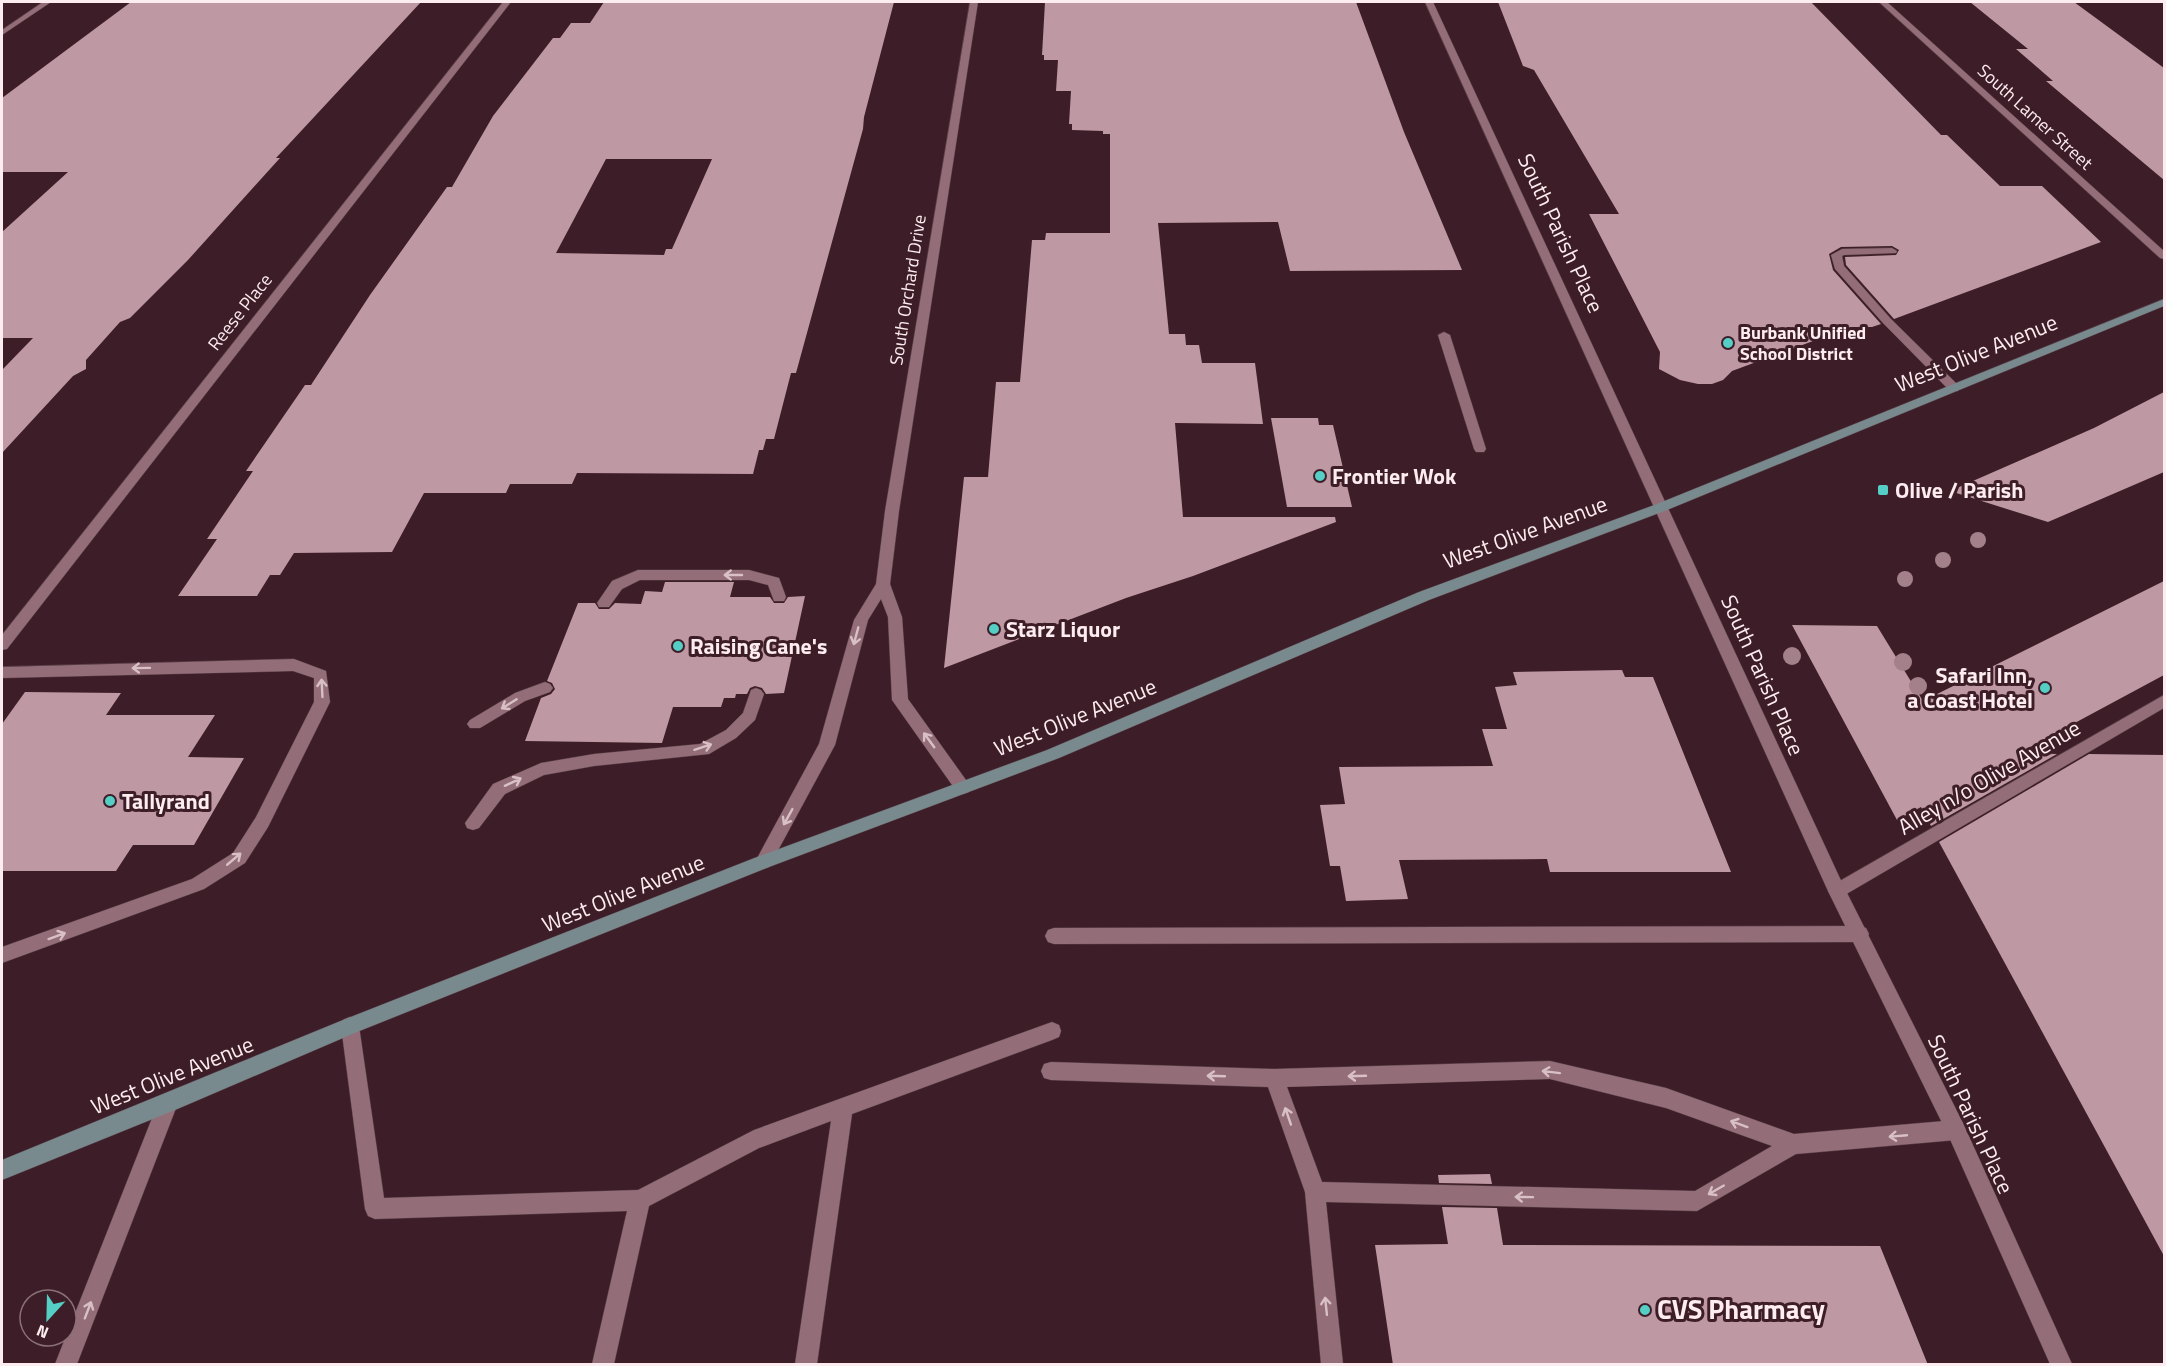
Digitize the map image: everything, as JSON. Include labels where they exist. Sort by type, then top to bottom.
[{"type":"main road","name":"West Olive Avenue","points":[[2,1170],[350,1026],[763,862],[1053,754],[1424,596],[1662,507],[2164,302]]},
{"type":"street","points":[[2,33],[47,2]]},
{"type":"street","name":"Reese Place","points":[[2,645],[507,2]]},
{"type":"street","name":"South Orchard Drive","points":[[763,862],[827,745],[861,620],[884,584],[896,488],[974,2]]},
{"type":"street","name":"South Parish Place","points":[[1429,2],[1836,891],[1860,934],[1956,1130],[2061,1365]]},
{"type":"street","name":"South Lamer Street","points":[[1883,2],[2164,256]]},
{"type":"street","points":[[1892,250],[1842,252],[1836,255],[1835,259],[1839,267],[1887,321],[1954,388]]},
{"type":"street","points":[[1443,334],[1480,449]]},
{"type":"street","points":[[604,603],[617,585],[638,575],[749,575],[774,581],[779,597]]},
{"type":"street","name":"South Orchard Drive","points":[[884,584],[895,617],[900,700],[963,787]]},
{"type":"street","points":[[2,672],[294,665],[321,675],[322,702],[262,822],[239,858],[198,884],[2,955]]},
{"type":"street","points":[[476,724],[520,697],[544,688]]},
{"type":"street","points":[[473,823],[499,789],[541,769],[594,760],[703,750],[731,734],[750,716],[756,694]]},
{"type":"street","name":"Alley n/o Olive Avenue","points":[[1836,891],[2164,701]]},
{"type":"street","points":[[1054,936],[1860,934]]},
{"type":"street","points":[[350,1026],[375,1209],[640,1200],[754,1140],[1052,1031]]},
{"type":"street","points":[[1051,1071],[1274,1078],[1550,1070],[1666,1098],[1794,1144],[1956,1130]]},
{"type":"street","points":[[1274,1078],[1314,1192],[1332,1365]]},
{"type":"street","points":[[66,1365],[168,1103]]},
{"type":"street","points":[[806,1365],[843,1107]]},
{"type":"street","points":[[1314,1192],[1697,1201],[1794,1144]]},
{"type":"street","points":[[603,1365],[640,1200]]},
{"type":"building","points":[[131,2],[421,2],[276,158],[280,158],[188,260],[130,318],[120,322],[86,360],[86,369],[73,376],[2,453],[2,370],[33,338],[2,338],[2,232],[68,172],[2,172],[2,98]]},
{"type":"building","points":[[604,2],[894,2],[864,117],[863,129],[796,373],[791,373],[774,439],[766,439],[763,450],[759,450],[753,474],[577,473],[572,484],[510,484],[506,493],[424,493],[392,552],[294,553],[280,575],[270,575],[257,596],[178,596],[217,539],[207,539],[253,471],[246,471],[305,385],[311,385],[370,295],[447,187],[452,187],[493,116],[553,38],[560,38],[571,23],[590,23]],"holes":[[[606,159],[712,159],[672,249],[666,249],[664,255],[556,253]]]},
{"type":"building","points":[[1045,2],[1356,2],[1404,132],[1462,270],[1290,271],[1278,222],[1158,223],[1169,334],[1185,334],[1186,345],[1199,345],[1202,363],[1255,363],[1263,424],[1175,423],[1183,517],[1335,517],[1336,522],[1193,576],[1126,598],[944,668],[964,477],[988,477],[996,382],[1020,382],[1032,240],[1045,240],[1046,233],[1110,233],[1110,134],[1103,134],[1103,131],[1072,130],[1072,124],[1069,124],[1071,91],[1056,91],[1058,60],[1044,60],[1044,55],[1042,55]]},
{"type":"building","points":[[1498,2],[1811,2],[1941,135],[1947,135],[2000,186],[2042,186],[2101,242],[1894,319],[1846,265],[1845,257],[1896,255],[1899,250],[1892,246],[1841,247],[1829,254],[1833,270],[1881,324],[1872,327],[1851,327],[1732,371],[1723,380],[1712,384],[1680,380],[1659,369],[1660,352],[1589,214],[1619,214],[1534,70],[1523,66]]},
{"type":"building","points":[[1970,2],[2074,2],[2164,68],[2164,180],[2046,81],[2053,81],[2016,49],[2028,49]]},
{"type":"building","points":[[2164,392],[2164,472],[2048,522],[1950,491],[2094,428]]},
{"type":"building","points":[[1271,418],[1318,418],[1319,425],[1333,425],[1352,507],[1287,507]]},
{"type":"building","name":"Safari Inn, a Coast Hotel","points":[[2164,581],[2164,675],[2019,753],[2057,754],[1931,826],[1921,807],[1897,820],[1792,625],[1877,626],[1923,701]]},
{"type":"building","name":"Raising Cane's","points":[[665,582],[734,582],[730,597],[770,597],[774,603],[784,603],[788,597],[805,596],[784,693],[766,694],[762,688],[755,686],[750,688],[747,694],[736,694],[735,698],[724,698],[721,707],[673,707],[662,743],[525,741],[541,698],[551,694],[555,689],[552,683],[547,681],[578,603],[595,603],[599,609],[609,609],[615,603],[641,604],[645,591],[662,592]]},
{"type":"building","points":[[1622,670],[1625,677],[1653,677],[1731,872],[1550,872],[1547,859],[1399,860],[1408,899],[1346,901],[1340,866],[1330,866],[1320,805],[1345,804],[1339,767],[1493,766],[1482,729],[1507,729],[1495,687],[1517,685],[1513,672]]},
{"type":"building","name":"Tallyrand","points":[[25,692],[121,693],[106,715],[215,715],[188,757],[244,758],[194,845],[133,845],[116,871],[2,871],[2,724]]},
{"type":"building","points":[[2089,754],[2164,755],[2164,1256],[1939,842]]},
{"type":"building","points":[[1490,1174],[1492,1184],[1439,1183],[1438,1175]]},
{"type":"building","name":"CVS Pharmacy","points":[[1442,1207],[1497,1208],[1503,1245],[1880,1246],[1928,1365],[1393,1365],[1375,1245],[1448,1244]]},
{"type":"place","name":"Burbank Unified School District","points":[[1728,343]]},
{"type":"place","name":"Frontier Wok","points":[[1320,476]]},
{"type":"place","name":"Olive / Parish","points":[[1883,490]]},
{"type":"place","name":"Starz Liquor","points":[[994,629]]},
{"type":"place","name":"Raising Cane's","points":[[678,646]]},
{"type":"place","name":"Safari Inn, a Coast Hotel","points":[[2045,688]]},
{"type":"place","name":"Tallyrand","points":[[110,801]]},
{"type":"place","name":"CVS Pharmacy","points":[[1645,1310]]}]
